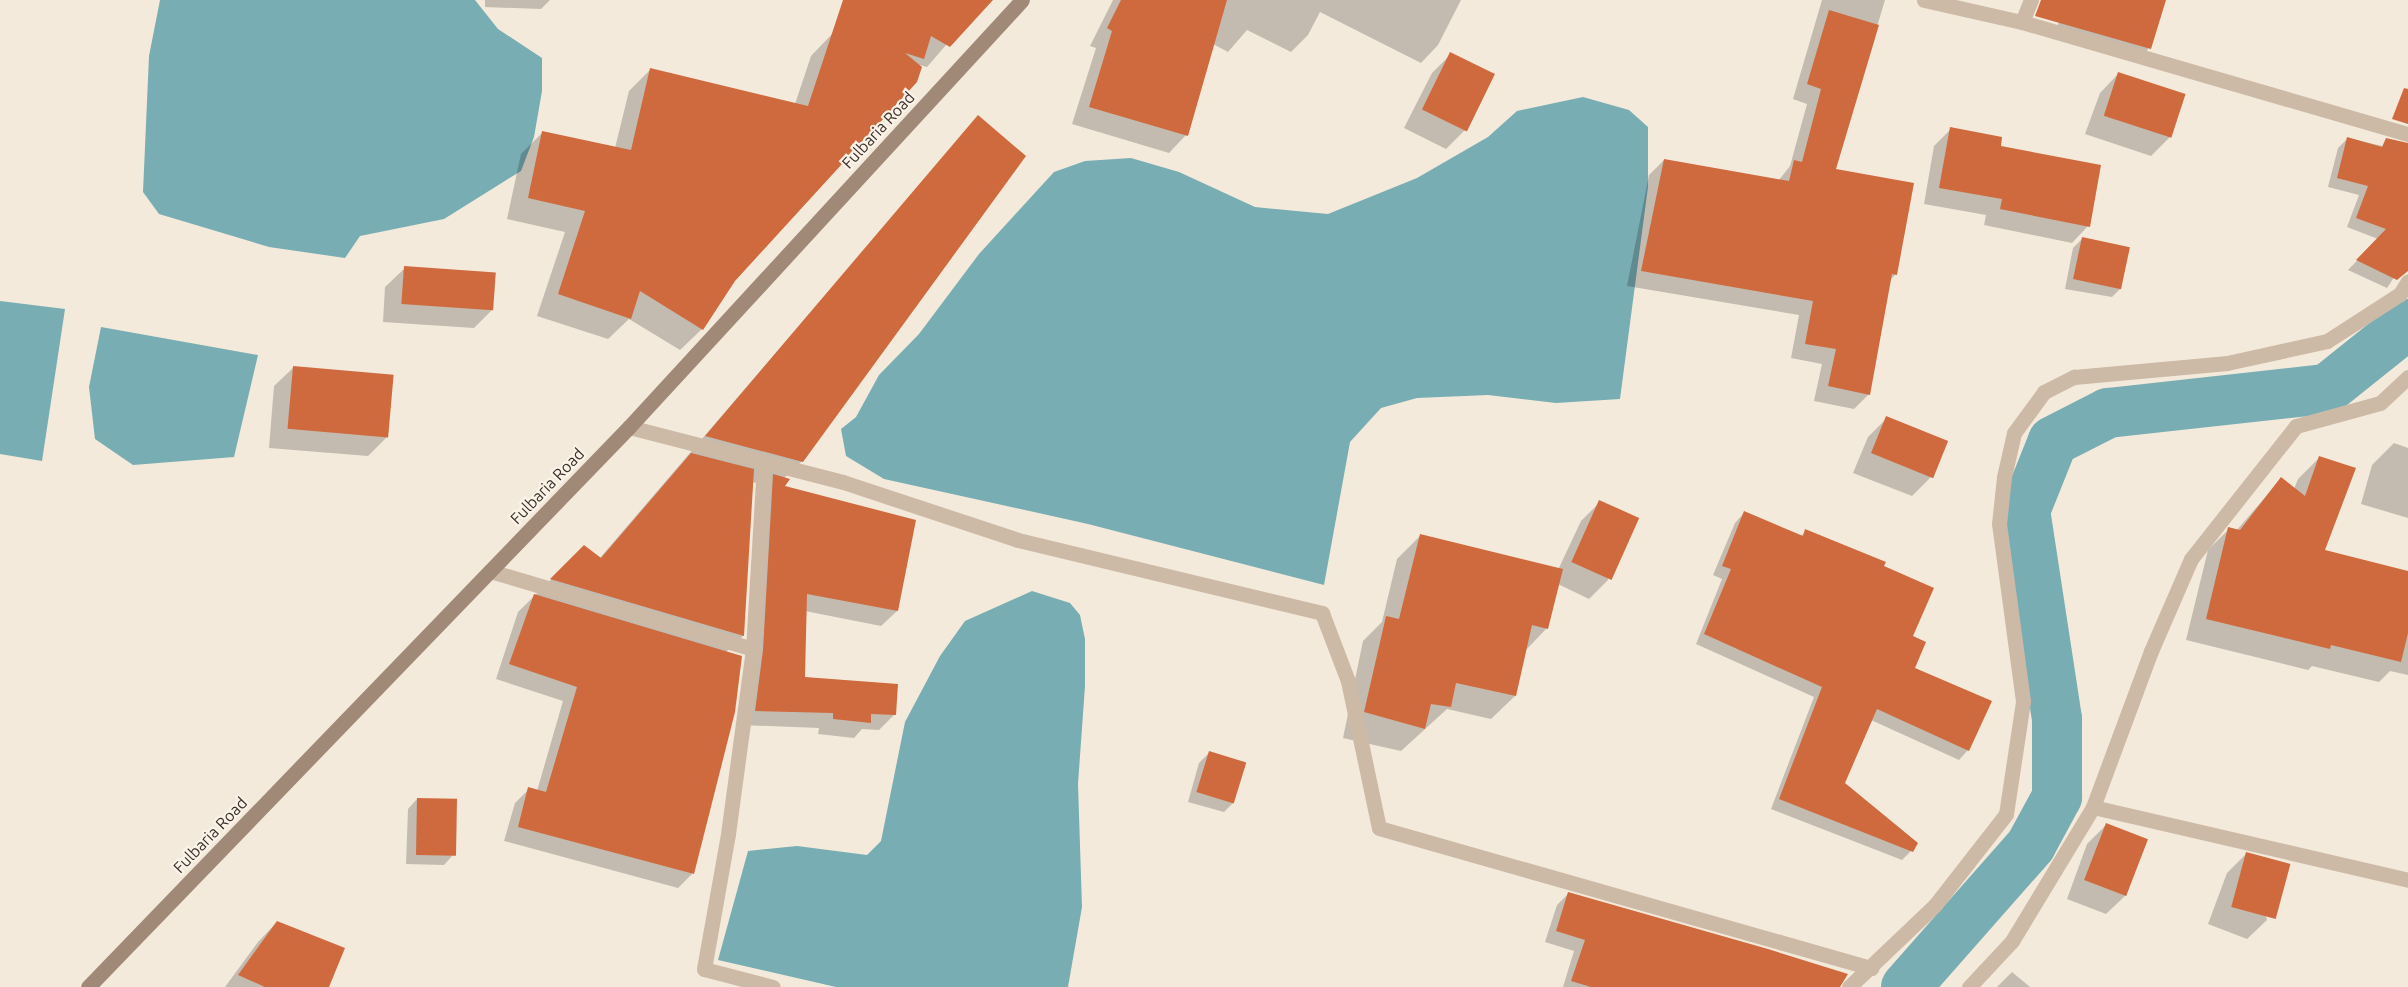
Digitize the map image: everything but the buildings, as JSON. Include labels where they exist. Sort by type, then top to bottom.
[{"type":"main road","name":"Fulbaria Road","points":[[88,987],[629,427],[1022,0]]},
{"type":"street","points":[[1924,0],[2022,22],[2408,134]]},
{"type":"street","points":[[2022,22],[2031,0]]},
{"type":"street","points":[[1849,987],[1935,905],[2006,814],[2023,701],[2000,524],[2004,477],[2014,433],[2044,392],[2074,377],[2227,363],[2326,341],[2400,294],[2408,281]]},
{"type":"street","points":[[1969,987],[2012,941],[2093,807],[2151,651],[2191,559],[2296,426],[2380,402],[2408,377]]},
{"type":"street","points":[[629,427],[843,482],[1018,540],[1322,613],[1348,681],[1379,828],[1871,968]]},
{"type":"street","points":[[764,462],[753,649],[728,834],[704,969],[773,987]]},
{"type":"street","points":[[490,571],[753,649]]},
{"type":"street","points":[[2093,807],[2408,880]]},
{"type":"water","points":[[160,0],[475,0],[498,29],[542,58],[542,91],[534,137],[521,171],[444,219],[360,236],[345,258],[269,247],[159,214],[143,192],[149,56]]},
{"type":"water","points":[[1583,97],[1629,110],[1648,127],[1648,187],[1620,399],[1556,403],[1488,395],[1417,398],[1381,408],[1350,442],[1324,585],[1088,524],[884,479],[846,456],[841,429],[856,417],[879,375],[919,334],[979,254],[1054,172],[1085,161],[1131,158],[1179,172],[1255,207],[1328,214],[1417,178],[1488,137],[1517,111]]},
{"type":"water","points":[[0,301],[65,309],[42,461],[0,454]]},
{"type":"water","points":[[101,327],[258,355],[234,457],[133,465],[95,439],[89,387]]},
{"type":"water","points":[[1032,591],[1070,603],[1080,615],[1085,639],[1085,686],[1078,784],[1082,907],[1068,987],[836,987],[718,960],[748,851],[797,846],[867,855],[881,841],[905,722],[940,656],[965,621]]},
{"type":"waterway","points":[[1906,987],[2031,845],[2057,797],[2057,719],[2025,511],[2053,441],[2108,413],[2327,389],[2408,324]]}]
